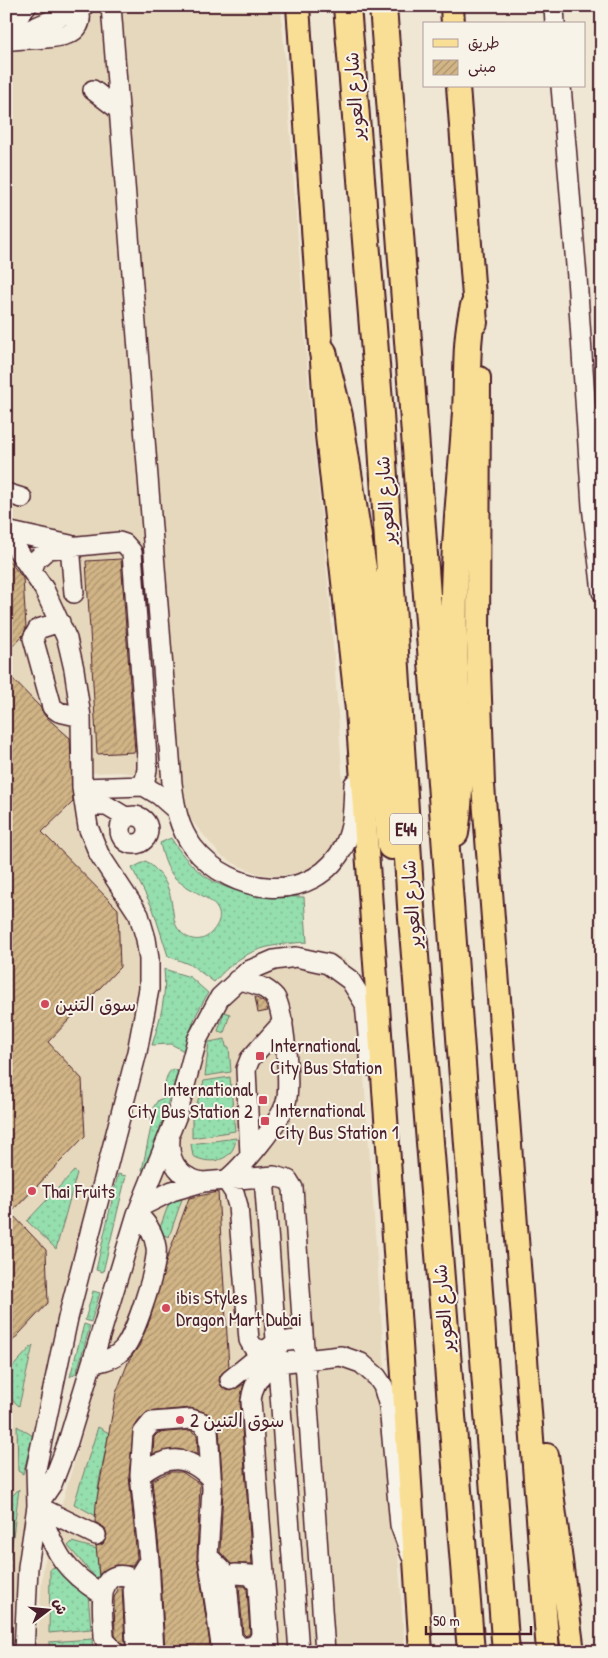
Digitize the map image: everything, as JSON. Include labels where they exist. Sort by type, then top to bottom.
[{"type":"highway","name":"شارع العوير","points":[[348,6],[380,414],[411,906],[471,1652]]},
{"type":"highway","name":"شارع العوير","points":[[383,6],[446,875],[506,1652]]},
{"type":"highway","points":[[446,875],[452,847],[459,791],[454,584],[466,408],[468,340],[474,306]]},
{"type":"highway","points":[[323,352],[339,416],[365,581],[391,845],[400,880],[411,906]]},
{"type":"main road","points":[[298,6],[323,352],[327,435],[357,710],[421,1652]]},
{"type":"main road","points":[[452,6],[453,22]]},
{"type":"main road","points":[[458,88],[474,306],[480,421],[477,581],[481,729],[494,945],[521,1263],[548,1652]]},
{"type":"main road","points":[[521,1263],[538,1372],[573,1652]]},
{"type":"street","points":[[8,37],[28,6]]},
{"type":"street","points":[[111,6],[175,809],[179,822],[193,847],[203,858],[225,875],[247,883],[270,888],[290,888],[310,882],[333,862],[349,833],[353,812],[357,710]]},
{"type":"street","points":[[554,6],[555,22]]},
{"type":"street","points":[[8,37],[67,35],[78,27],[82,8]]},
{"type":"street","points":[[560,88],[577,277],[592,506],[602,592]]},
{"type":"street","points":[[93,90],[119,110]]},
{"type":"street","points":[[6,532],[70,545]]},
{"type":"street","points":[[6,532],[32,570],[60,622],[73,662],[81,718],[83,797],[90,834],[97,849],[139,915],[149,949],[150,975],[137,1052],[68,1318],[36,1469],[37,1506],[28,1567],[24,1652]]},
{"type":"street","points":[[32,570],[36,560],[43,552],[52,548],[70,545],[119,542],[129,548],[134,558],[147,769],[135,786],[128,817],[110,806],[83,797]]},
{"type":"street","points":[[70,545],[74,593]]},
{"type":"street","points":[[60,622],[38,629],[33,638],[52,706],[58,712],[81,718]]},
{"type":"street","points":[[83,797],[108,786],[135,786],[159,795],[175,809]]},
{"type":"street","points":[[108,786],[110,806]]},
{"type":"street","points":[[37,1506],[57,1474],[94,1363],[139,1210],[171,1135],[203,1026],[220,997],[237,980],[260,965],[296,957],[328,964],[350,980],[365,1004],[378,1116],[389,1160]]},
{"type":"street","points":[[226,1180],[250,1155],[280,1114],[286,1102],[286,1049],[280,1010],[274,995],[257,985],[237,980]]},
{"type":"street","points":[[250,1155],[246,1069],[250,1059],[282,1022]]},
{"type":"street","points":[[171,1135],[170,1153],[173,1162],[185,1176],[203,1182]]},
{"type":"street","points":[[139,1210],[162,1195],[203,1182],[264,1177],[284,1178],[293,1188],[325,1652]]},
{"type":"street","points":[[264,1177],[272,1346],[280,1403],[299,1652]]},
{"type":"street","points":[[226,1180],[234,1192],[238,1206],[250,1344],[257,1349],[302,1339]]},
{"type":"street","points":[[94,1363],[113,1357],[128,1343],[155,1268],[156,1248],[154,1238],[139,1210]]},
{"type":"street","points":[[247,1326],[261,1330],[272,1346],[304,1368]]},
{"type":"street","points":[[230,1380],[272,1346]]},
{"type":"street","points":[[270,1652],[251,1401],[252,1391],[272,1346]]},
{"type":"street","points":[[280,1403],[304,1368],[341,1356],[351,1358],[370,1369],[383,1386],[389,1406],[400,1525],[414,1563]]},
{"type":"street","points":[[154,1652],[149,1560],[140,1475],[143,1437],[148,1425],[161,1420],[191,1419],[201,1422],[208,1430],[212,1480],[208,1556],[222,1652]]},
{"type":"street","points":[[140,1475],[155,1464],[177,1460],[196,1464],[212,1480]]},
{"type":"street","points":[[37,1506],[96,1534]]},
{"type":"street","points":[[37,1506],[59,1558],[78,1579],[100,1593]]},
{"type":"street","points":[[208,1556],[222,1570],[227,1580],[232,1638],[240,1647],[251,1646],[260,1640],[261,1634],[258,1585],[251,1575],[235,1574]]},
{"type":"street","points":[[136,1642],[133,1586],[149,1560]]},
{"type":"street","points":[[115,1652],[104,1637],[103,1592],[105,1584],[110,1578],[118,1575],[126,1576]]},
{"type":"street","points":[[298,1630],[323,1628]]},
{"type":"shaded area","points":[[6,6],[281,6],[311,417],[330,602],[346,826],[332,852],[306,872],[280,876],[259,874],[239,866],[220,855],[187,815],[151,780],[136,774],[121,772],[91,773],[99,831],[107,849],[138,895],[146,911],[156,948],[158,990],[19,1561],[16,1593],[17,1652],[6,1652]]},
{"type":"shaded area","points":[[301,947],[333,953],[346,960],[357,978],[405,1652],[36,1652],[43,1567],[81,1439],[197,1018],[216,989],[241,965],[261,955]]},
{"type":"green space","points":[[171,838],[184,856],[212,881],[228,888],[245,892],[304,897],[307,942],[267,947],[256,951],[235,962],[214,982],[191,965],[168,956],[153,909],[132,868],[146,861],[161,875],[169,892],[176,925],[186,937],[202,939],[206,937],[218,923],[219,914],[216,907],[209,900],[182,884],[169,870],[160,843]]},
{"type":"green space","points":[[164,969],[190,977],[208,993],[195,1017],[184,1051],[171,1044],[152,1045],[164,998]]},
{"type":"green space","points":[[224,1012],[230,1014],[224,1033],[218,1031]]},
{"type":"green space","points":[[225,1039],[226,1047],[229,1047],[231,1072],[205,1076],[209,1042]]},
{"type":"green space","points":[[173,1069],[178,1072],[171,1093],[166,1091],[165,1082]]},
{"type":"green space","points":[[230,1077],[235,1131],[192,1138],[192,1119],[204,1081]]},
{"type":"green space","points":[[170,1096],[144,1171],[142,1170],[151,1127],[151,1111],[158,1100]]},
{"type":"green space","points":[[236,1138],[231,1152],[220,1159],[207,1161],[193,1156],[191,1144]]},
{"type":"green space","points":[[74,1171],[77,1173],[56,1249],[27,1221]]},
{"type":"green space","points":[[118,1174],[126,1176],[103,1272],[96,1270]]},
{"type":"green space","points":[[172,1195],[182,1199],[169,1237],[158,1233]]},
{"type":"green space","points":[[93,1291],[100,1293],[91,1322],[85,1320]]},
{"type":"green space","points":[[84,1324],[90,1326],[77,1372],[70,1377]]},
{"type":"green space","points":[[33,1345],[19,1406],[6,1394],[6,1374]]},
{"type":"green space","points":[[17,1426],[33,1436],[23,1474],[18,1471]]},
{"type":"green space","points":[[98,1427],[109,1433],[99,1482],[96,1516],[74,1504]]},
{"type":"green space","points":[[19,1489],[10,1560],[6,1559],[6,1502]]},
{"type":"green space","points":[[72,1542],[97,1549],[99,1582],[68,1546]]},
{"type":"green space","points":[[6,1564],[10,1565],[8,1577],[13,1650],[6,1651]]},
{"type":"green space","points":[[56,1566],[71,1585],[88,1594],[91,1629],[49,1633],[50,1569]]},
{"type":"green space","points":[[92,1639],[93,1652],[49,1652],[49,1642]]},
{"type":"building","points":[[6,557],[23,578],[26,628],[23,635],[6,653]]},
{"type":"building","points":[[121,559],[135,752],[97,754],[86,561]]},
{"type":"building","name":"سوق التنين","points":[[6,672],[40,707],[45,716],[70,738],[73,802],[42,832],[118,909],[120,967],[48,1042],[82,1079],[85,1136],[11,1213],[46,1250],[48,1303],[6,1348]]},
{"type":"building","points":[[255,997],[265,1003],[268,1011],[258,1013]]},
{"type":"building","points":[[218,1192],[229,1367],[220,1376],[219,1381],[222,1387],[231,1391],[244,1384],[240,1402],[252,1564],[231,1564],[220,1552],[223,1490],[219,1429],[209,1414],[190,1408],[147,1412],[134,1426],[129,1476],[137,1558],[132,1566],[115,1565],[99,1575],[96,1546],[103,1544],[107,1535],[105,1528],[95,1522],[96,1504],[116,1393],[129,1360],[139,1346],[150,1319],[167,1258],[189,1198]]},
{"type":"building","points":[[190,1430],[197,1435],[198,1455],[177,1449],[153,1454],[154,1437],[158,1433]]},
{"type":"building","points":[[170,1472],[182,1472],[200,1484],[197,1557],[211,1652],[165,1652],[160,1559],[152,1480]]},
{"type":"building","points":[[239,1586],[245,1586],[247,1589],[250,1633],[246,1636],[243,1633]]},
{"type":"building","points":[[119,1587],[122,1587],[125,1644],[129,1652],[126,1652],[115,1635],[114,1598]]},
{"type":"place","name":"سوق التنين","points":[[45,1004]]},
{"type":"place","name":"International City Bus Station","points":[[260,1056]]},
{"type":"place","name":"International City Bus Station 2","points":[[263,1100]]},
{"type":"place","name":"International City Bus Station 1","points":[[265,1121]]},
{"type":"place","name":"Thai Fruits","points":[[32,1191]]},
{"type":"place","name":"ibis Styles Dragon Mart Dubai","points":[[166,1308]]},
{"type":"place","name":"سوق التنين 2","points":[[180,1420]]}]
